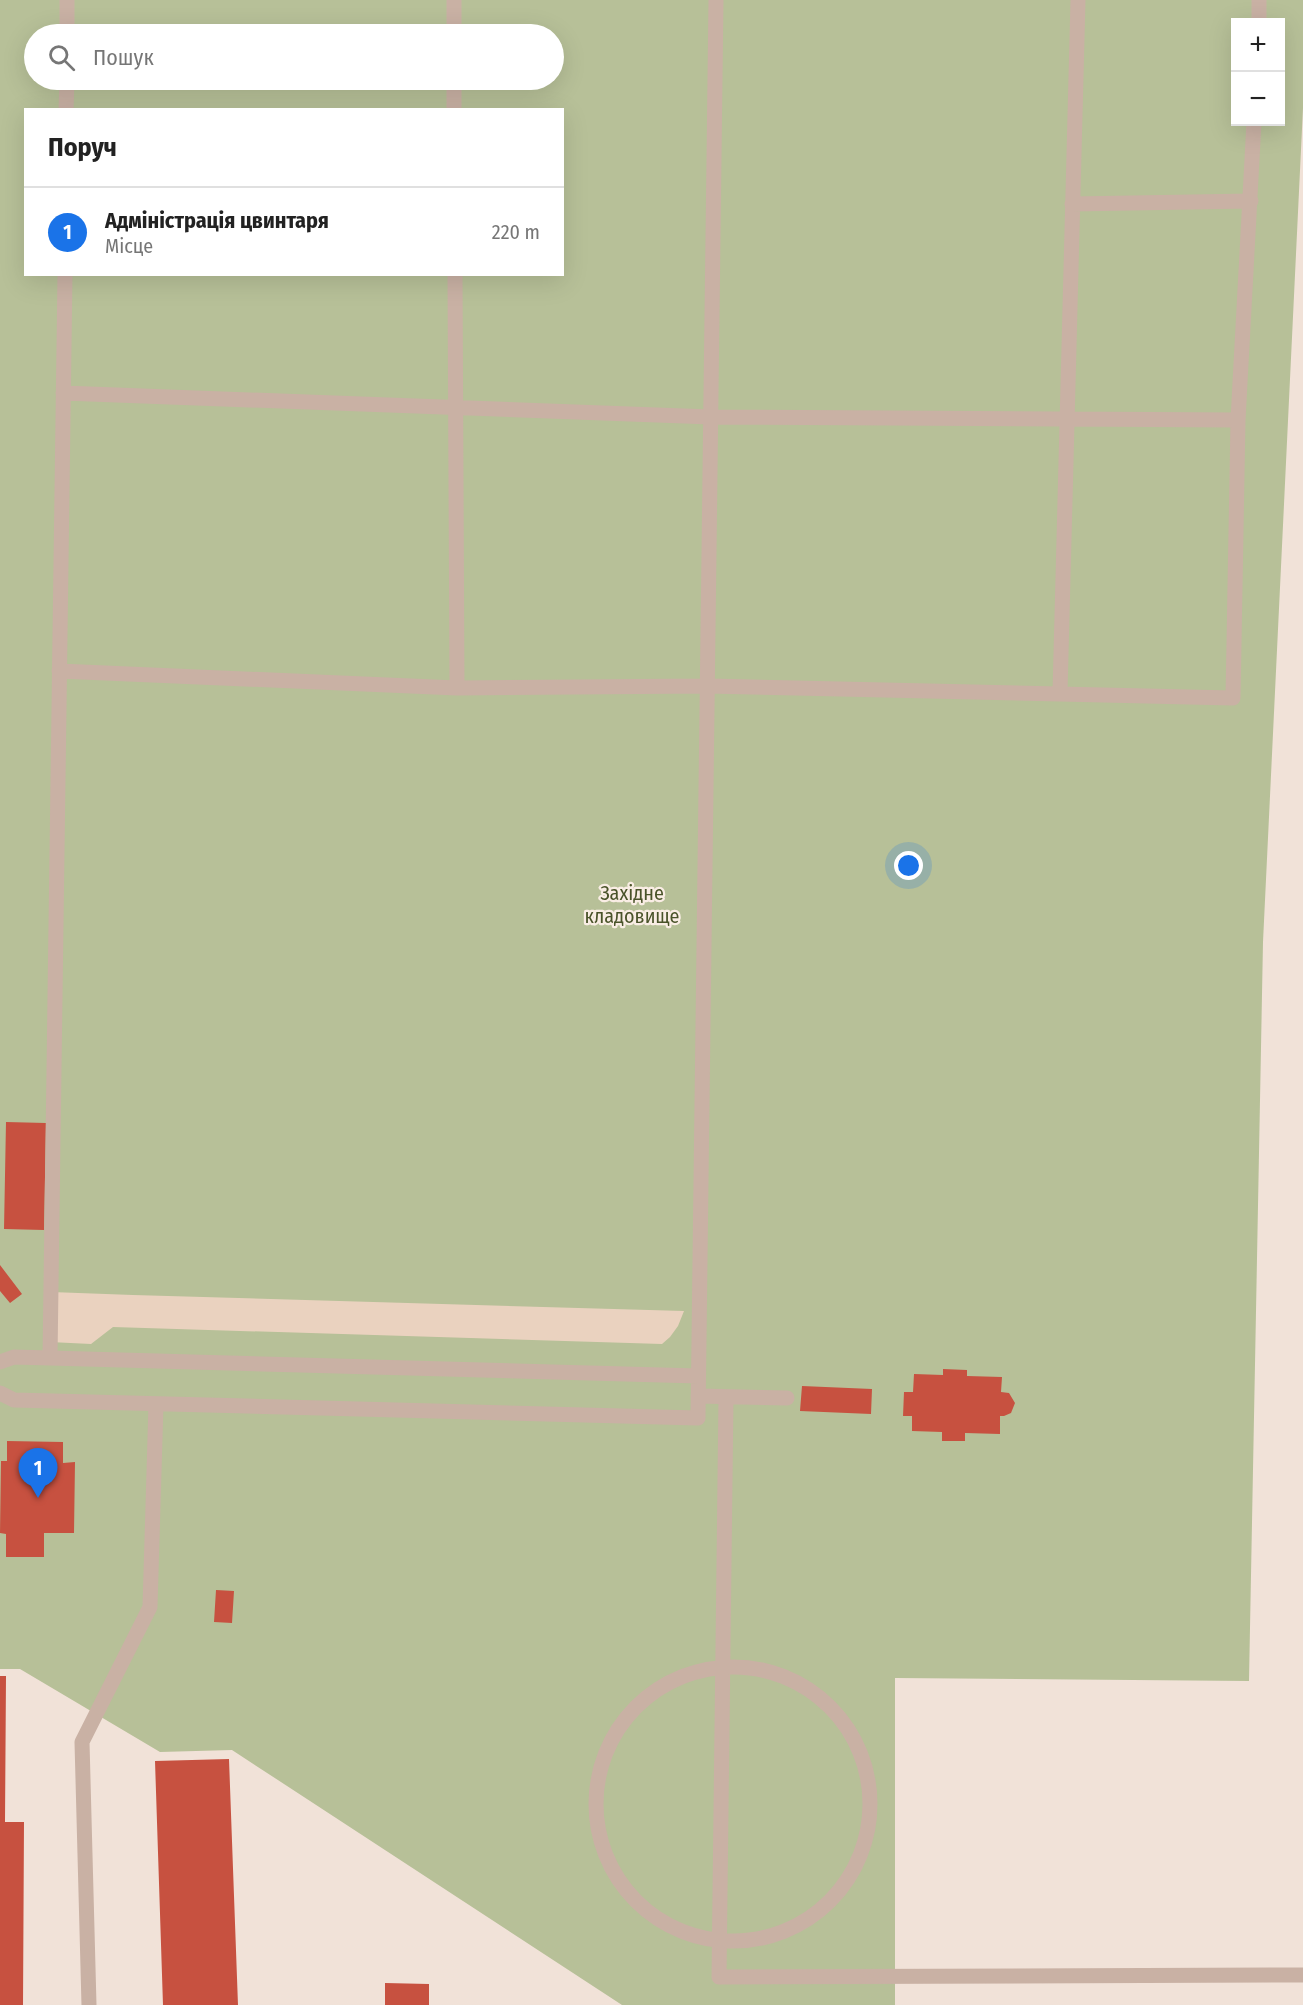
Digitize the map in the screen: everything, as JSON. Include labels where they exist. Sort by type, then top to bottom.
[{"type":"lane","points":[[67,0],[67,24]]},
{"type":"lane","points":[[454,0],[454,24]]},
{"type":"lane","points":[[0,1393],[14,1400],[698,1418],[716,0]]},
{"type":"lane","points":[[1059,693],[1078,0]]},
{"type":"lane","points":[[1258,18],[1259,0]]},
{"type":"lane","points":[[66,90],[66,108]]},
{"type":"lane","points":[[454,90],[454,108]]},
{"type":"lane","points":[[59,671],[457,688],[707,686],[1233,698],[1239,420],[1254,126]]},
{"type":"lane","points":[[1072,204],[1251,201]]},
{"type":"lane","points":[[50,1358],[65,276]]},
{"type":"lane","points":[[455,276],[457,688]]},
{"type":"lane","points":[[63,393],[711,417],[1239,420]]},
{"type":"lane","points":[[0,1362],[14,1357],[698,1376]]},
{"type":"lane","points":[[698,1396],[787,1398]]},
{"type":"lane","points":[[726,1397],[719,1977],[1303,1975]]},
{"type":"lane","points":[[88,2005],[82,1742],[150,1607],[156,1404]]},
{"type":"lane","points":[[724,1667],[769,1672],[810,1691],[843,1722],[864,1762],[871,1807],[863,1851],[841,1891],[807,1921],[765,1939],[720,1941],[676,1929],[638,1904],[610,1868],[597,1825],[597,1780],[613,1737],[641,1701],[680,1677],[724,1667]]},
{"type":"green space","name":"Західне кладовище","points":[[0,0],[1303,0],[1303,108],[1263,942],[1249,1681],[895,1678],[895,2005],[622,2005],[232,1750],[160,1752],[20,1669],[0,1669]]},
{"type":"shaded area","points":[[51,1292],[684,1311],[678,1326],[662,1344],[113,1327],[91,1344],[50,1342]]},
{"type":"building","points":[[6,1122],[46,1123],[44,1230],[4,1229]]},
{"type":"building","points":[[0,1265],[22,1294],[10,1303],[0,1291]]},
{"type":"building","points":[[943,1369],[967,1370],[967,1376],[1002,1377],[1001,1392],[1009,1393],[1015,1403],[1011,1413],[1000,1416],[1000,1434],[965,1433],[965,1441],[942,1441],[942,1432],[912,1431],[912,1416],[903,1416],[904,1392],[913,1392],[914,1374],[943,1375]]},
{"type":"building","points":[[802,1386],[872,1389],[871,1414],[800,1411]]},
{"type":"building","points":[[7,1441],[63,1442],[63,1463],[75,1462],[74,1533],[44,1533],[44,1557],[6,1557],[6,1534],[0,1533],[1,1461],[7,1461]]},
{"type":"building","points":[[216,1590],[234,1591],[232,1623],[214,1622]]},
{"type":"building","points":[[0,1676],[6,1676],[5,1822],[24,1822],[23,2005],[0,2005]]},
{"type":"building","points":[[229,1759],[238,2005],[163,2005],[155,1761]]},
{"type":"building","points":[[385,1983],[429,1984],[429,2005],[385,2005]]},
{"type":"place","name":"Адміністрація цвинтаря","points":[[38,1498]]}]
